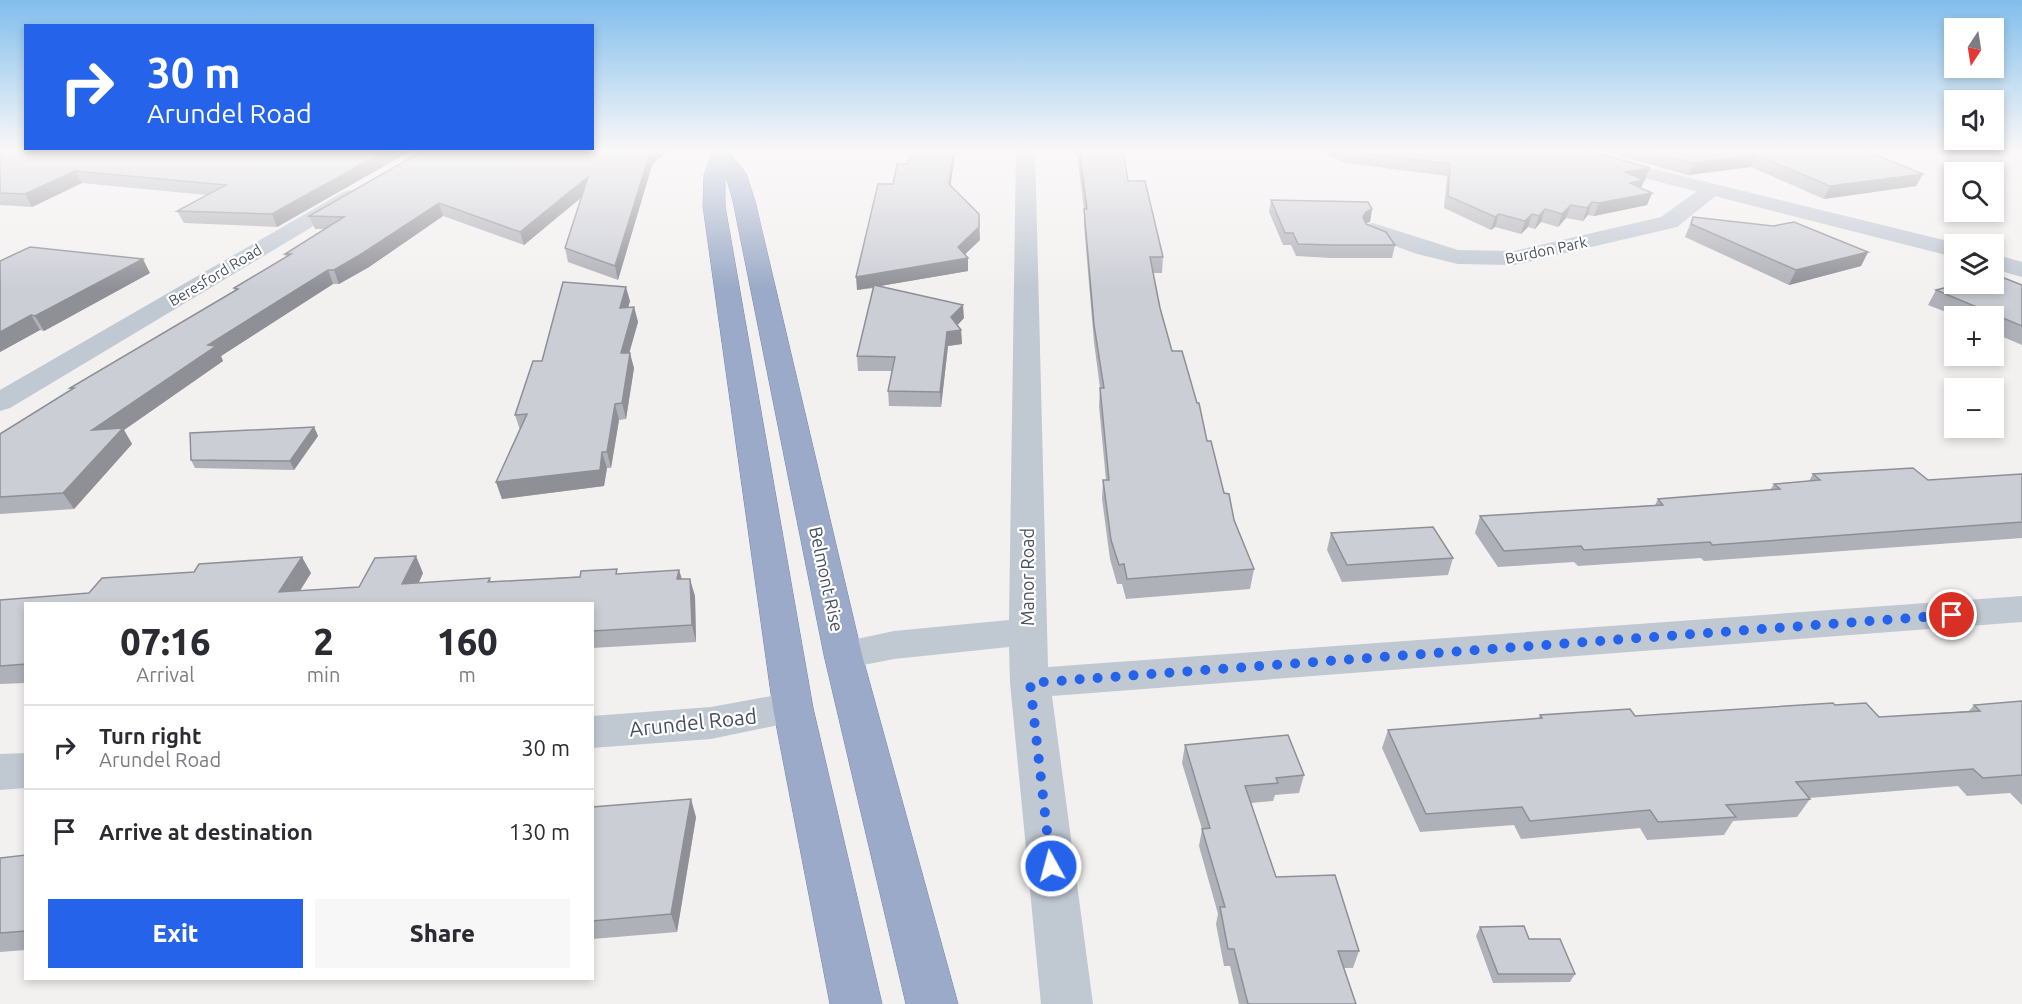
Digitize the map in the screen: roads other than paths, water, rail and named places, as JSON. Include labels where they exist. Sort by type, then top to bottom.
[{"type":"highway","name":"Belmont Rise","points":[[714,196],[793,708],[856,1004]]},
{"type":"highway","name":"Belmont Rise","points":[[742,196],[843,655],[932,1004]]},
{"type":"street","name":"Beresford Road","points":[[0,402],[350,196]]},
{"type":"street","name":"Manor Road","points":[[1024,196],[1027,632],[1030,683],[1067,1004]]},
{"type":"street","name":"Burdon Park","points":[[1373,230],[1448,257],[1494,260],[1514,258],[1669,222],[1703,196]]},
{"type":"street","points":[[1734,196],[1944,248]]},
{"type":"street","points":[[2004,264],[2022,270]]},
{"type":"street","points":[[1030,683],[2022,609]]},
{"type":"street","points":[[843,655],[894,645],[1027,632]]},
{"type":"street","name":"Arundel Road","points":[[594,732],[711,723],[793,708]]},
{"type":"street","points":[[0,772],[24,770]]}]
